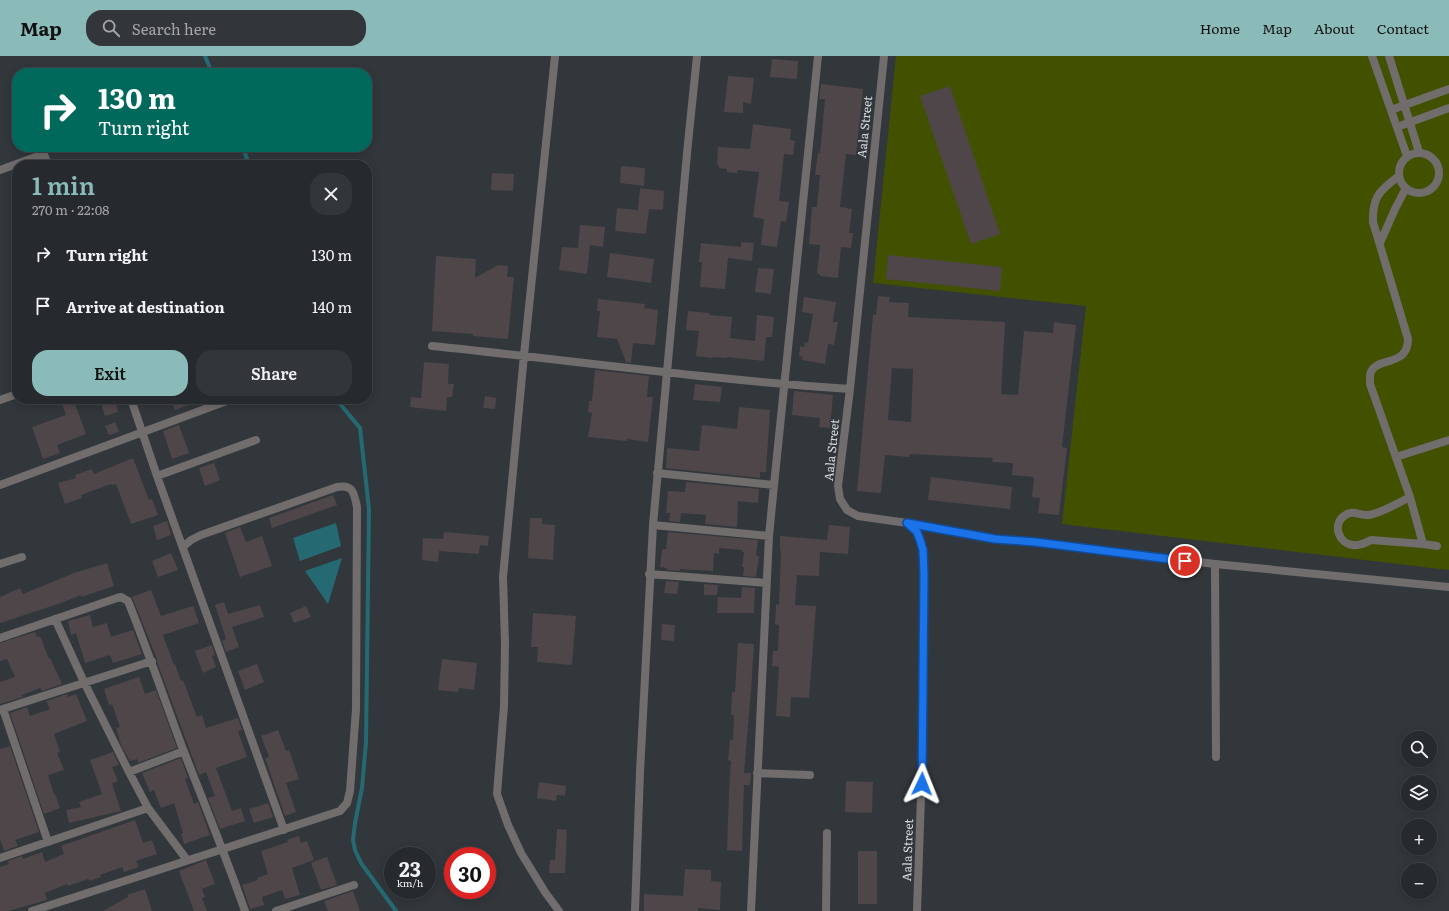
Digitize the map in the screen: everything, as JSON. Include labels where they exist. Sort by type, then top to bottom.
[{"type":"street","points":[[555,56],[503,577],[505,644],[504,706],[497,794],[508,825],[521,853],[545,892],[559,911]]},
{"type":"street","points":[[635,911],[649,574],[657,473],[697,56]]},
{"type":"street","points":[[751,911],[769,536],[818,56]]},
{"type":"street","name":"Aala Street","points":[[884,56],[850,389],[838,486],[840,499],[847,510],[858,516],[907,523],[917,532],[923,550],[922,768],[917,911]]},
{"type":"street","points":[[1372,56],[1407,156]]},
{"type":"street","points":[[1388,56],[1419,152]]},
{"type":"street","points":[[1391,110],[1449,89]]},
{"type":"street","points":[[1397,127],[1449,108]]},
{"type":"street","points":[[1419,152],[1430,156],[1437,165],[1439,171],[1437,182],[1429,190],[1423,192],[1412,192],[1403,185],[1399,176],[1399,168],[1407,156],[1419,152]]},
{"type":"street","points":[[28,160],[44,154],[46,160]]},
{"type":"street","points":[[0,170],[12,166]]},
{"type":"street","points":[[1399,176],[1387,185],[1377,196],[1373,209],[1373,222],[1408,339],[1408,347],[1406,353],[1400,357],[1377,366],[1372,370],[1370,375],[1370,384],[1410,497],[1422,544]]},
{"type":"street","points":[[1380,243],[1406,188]]},
{"type":"street","points":[[432,346],[524,355],[667,373],[785,385],[850,389]]},
{"type":"street","points":[[0,400],[12,396]]},
{"type":"street","points":[[133,404],[284,830]]},
{"type":"street","points":[[0,485],[218,404]]},
{"type":"street","points":[[157,476],[256,440]]},
{"type":"street","points":[[1396,457],[1449,440]]},
{"type":"street","points":[[657,473],[774,485]]},
{"type":"street","points":[[32,911],[223,848],[284,830],[340,810],[347,803],[350,791],[356,709],[357,507],[351,488],[344,485],[337,487],[201,535],[191,540],[183,547]]},
{"type":"street","points":[[1410,497],[1367,515],[1355,512],[1349,513],[1340,520],[1338,530],[1342,540],[1352,545],[1363,544],[1371,540],[1437,546]]},
{"type":"street","points":[[907,523],[995,539],[1043,543],[1215,564],[1449,587]]},
{"type":"street","points":[[653,525],[769,536]]},
{"type":"street","points":[[0,564],[22,557]]},
{"type":"street","points":[[1215,564],[1216,757]]},
{"type":"street","points":[[649,574],[766,583]]},
{"type":"street","points":[[0,638],[117,598],[125,598],[128,601],[152,661],[184,751],[223,848],[245,911]]},
{"type":"street","points":[[55,619],[84,682],[148,808],[187,860]]},
{"type":"street","points":[[48,842],[1,709],[152,661]]},
{"type":"street","points":[[129,772],[184,751]]},
{"type":"street","points":[[757,772],[810,776]]},
{"type":"street","points":[[0,858],[148,808]]},
{"type":"street","points":[[826,911],[827,833]]},
{"type":"street","points":[[276,911],[354,885]]},
{"type":"green space","points":[[896,56],[1449,56],[1449,570],[1062,524],[1086,306],[873,283]]},
{"type":"water","points":[[336,523],[341,546],[300,561],[293,538]]},
{"type":"water","points":[[342,558],[328,604],[305,571]]},
{"type":"building","points":[[772,59],[798,61],[797,79],[770,77]]},
{"type":"building","points":[[728,76],[754,78],[751,104],[743,102],[743,113],[724,112]]},
{"type":"building","points":[[821,84],[863,89],[856,155],[846,154],[840,207],[852,209],[849,233],[853,233],[851,248],[841,247],[838,278],[820,276],[820,274],[817,274],[820,245],[809,244],[812,207],[817,207],[820,175],[815,175],[818,153],[820,153],[825,99],[819,99]]},
{"type":"building","points":[[950,86],[1000,234],[971,244],[920,96]]},
{"type":"building","points":[[753,124],[791,129],[790,140],[795,141],[793,155],[784,154],[779,201],[789,202],[786,222],[781,221],[777,247],[761,245],[764,219],[753,217],[759,172],[738,170],[737,173],[727,172],[727,169],[719,168],[719,165],[717,165],[718,147],[750,149]]},
{"type":"building","points":[[621,166],[645,168],[644,186],[620,183]]},
{"type":"building","points":[[492,173],[514,174],[513,191],[491,190]]},
{"type":"building","points":[[640,188],[664,191],[663,210],[649,209],[646,234],[615,231],[617,208],[638,210]]},
{"type":"building","points":[[580,225],[605,227],[603,247],[590,245],[587,274],[559,270],[562,247],[578,248]]},
{"type":"building","points":[[741,242],[754,243],[752,261],[728,258],[725,289],[700,287],[702,262],[699,262],[701,243],[741,247]]},
{"type":"building","points":[[610,253],[654,259],[651,283],[607,277]]},
{"type":"building","points":[[888,255],[1002,267],[1000,291],[886,279]]},
{"type":"building","points":[[436,256],[476,259],[475,278],[498,265],[508,266],[507,277],[514,277],[508,339],[473,336],[473,334],[432,331]]},
{"type":"building","points":[[758,268],[774,269],[771,294],[755,292]]},
{"type":"building","points":[[878,296],[890,297],[889,302],[909,303],[908,317],[1005,322],[1001,394],[1018,395],[1024,331],[1053,333],[1054,322],[1076,325],[1062,447],[1067,448],[1059,515],[1038,513],[1040,498],[1032,497],[1034,477],[1012,475],[1013,463],[992,462],[993,458],[910,454],[909,457],[885,455],[881,493],[857,491],[873,315],[876,315]],"holes":[[[892,368],[913,369],[911,422],[888,420]]]},
{"type":"building","points":[[804,297],[836,302],[833,322],[838,322],[834,345],[828,344],[825,364],[802,360],[803,357],[799,356],[800,346],[804,347],[805,342],[808,343],[813,314],[802,312]]},
{"type":"building","points":[[598,299],[645,304],[644,308],[658,310],[655,345],[633,343],[631,363],[626,362],[617,339],[597,337],[600,311],[597,311]]},
{"type":"building","points":[[688,311],[732,317],[730,338],[755,341],[757,315],[774,317],[772,337],[766,337],[764,361],[727,357],[712,358],[696,356],[699,331],[686,330]]},
{"type":"building","points":[[424,362],[449,364],[448,384],[454,384],[452,397],[447,397],[446,411],[410,407],[411,397],[421,398]]},
{"type":"building","points":[[595,370],[649,376],[647,397],[653,397],[648,442],[627,439],[627,441],[588,437],[592,413],[588,412],[589,401],[592,401]]},
{"type":"building","points":[[695,384],[722,387],[720,402],[693,400]]},
{"type":"building","points":[[794,391],[833,395],[830,428],[819,427],[820,418],[792,415]]},
{"type":"building","points":[[485,396],[496,398],[495,409],[483,408]]},
{"type":"building","points":[[62,404],[75,404],[86,434],[57,445],[60,453],[43,459],[32,427],[66,415]]},
{"type":"building","points":[[101,404],[116,404],[118,412],[105,416]]},
{"type":"building","points":[[173,404],[192,404],[175,410]]},
{"type":"building","points":[[739,407],[770,410],[766,472],[760,472],[760,478],[666,468],[667,448],[699,451],[702,425],[737,429]]},
{"type":"building","points":[[115,422],[119,432],[109,435],[105,426]]},
{"type":"building","points":[[179,425],[189,453],[172,459],[163,431]]},
{"type":"building","points":[[133,458],[149,500],[152,499],[158,515],[131,524],[116,484],[111,484],[81,495],[82,498],[65,504],[58,483],[76,478],[75,475],[92,469],[94,474]]},
{"type":"building","points":[[214,463],[220,480],[205,486],[199,468]]},
{"type":"building","points":[[931,477],[1012,487],[1010,509],[928,500]]},
{"type":"building","points":[[686,482],[759,489],[758,503],[738,501],[737,527],[705,524],[706,515],[681,513],[680,522],[669,521],[670,513],[666,513],[668,491],[685,492]]},
{"type":"building","points":[[333,495],[337,505],[272,528],[269,518]]},
{"type":"building","points":[[530,518],[542,518],[542,524],[555,525],[553,560],[528,558]]},
{"type":"building","points":[[167,521],[171,535],[157,540],[153,526]]},
{"type":"building","points":[[829,525],[850,527],[848,554],[820,552],[819,576],[797,575],[795,605],[816,606],[809,698],[791,697],[790,717],[776,716],[779,667],[772,666],[773,651],[778,651],[779,625],[775,624],[776,604],[779,605],[781,551],[780,536],[827,540]]},
{"type":"building","points":[[240,527],[246,542],[262,536],[272,566],[240,577],[225,533]]},
{"type":"building","points":[[444,532],[489,536],[488,546],[480,545],[479,554],[439,551],[438,562],[422,560],[423,538],[443,539]]},
{"type":"building","points":[[668,532],[758,540],[756,556],[759,556],[756,577],[743,576],[744,567],[742,567],[744,552],[742,552],[742,550],[719,548],[719,554],[714,553],[713,571],[680,569],[680,571],[667,570],[667,568],[660,567],[662,549],[666,549]]},
{"type":"building","points":[[171,553],[178,570],[158,577],[152,561]]},
{"type":"building","points":[[107,563],[114,586],[81,597],[81,595],[0,623],[0,597],[20,588],[23,594],[74,573]]},
{"type":"building","points":[[666,581],[679,582],[677,594],[664,593]]},
{"type":"building","points":[[704,584],[718,585],[717,595],[704,595]]},
{"type":"building","points":[[742,587],[755,588],[754,613],[717,613],[718,597],[741,598]]},
{"type":"building","points":[[151,590],[161,616],[193,606],[199,623],[163,635],[174,665],[175,664],[181,681],[183,680],[197,717],[202,715],[206,728],[238,718],[242,730],[238,731],[247,757],[216,768],[232,811],[241,808],[245,821],[220,829],[208,798],[215,796],[206,772],[199,775],[157,659],[132,597]]},
{"type":"building","points":[[224,602],[228,614],[260,605],[264,617],[232,627],[239,647],[226,652],[222,641],[226,639],[215,605]]},
{"type":"building","points":[[306,606],[311,617],[294,623],[290,613]]},
{"type":"building","points":[[533,613],[576,616],[572,665],[537,662],[538,647],[531,647]]},
{"type":"building","points":[[90,615],[93,627],[107,623],[111,637],[133,630],[142,654],[113,663],[110,655],[85,663],[76,633],[71,635],[68,621]]},
{"type":"building","points":[[662,624],[675,625],[674,641],[661,640]]},
{"type":"building","points":[[35,632],[37,637],[40,636],[49,659],[50,658],[62,684],[42,691],[40,688],[22,695],[23,697],[0,704],[0,682],[15,677],[7,659],[0,661],[0,643]]},
{"type":"building","points":[[738,643],[754,644],[744,773],[751,773],[750,785],[744,785],[742,851],[727,850],[731,761],[728,760],[730,740],[733,740],[734,715],[731,715],[732,692],[735,692]]},
{"type":"building","points":[[212,645],[215,655],[212,656],[216,667],[203,673],[195,651]]},
{"type":"building","points":[[442,659],[477,663],[474,690],[459,688],[458,692],[438,690]]},
{"type":"building","points":[[257,664],[264,682],[245,690],[238,671]]},
{"type":"building","points":[[139,677],[145,694],[156,690],[177,748],[138,763],[137,759],[130,761],[121,745],[116,728],[120,727],[112,704],[109,705],[104,689]]},
{"type":"building","points":[[67,694],[68,697],[76,694],[87,721],[54,734],[60,752],[57,753],[64,770],[48,775],[60,808],[44,814],[10,713],[27,707],[30,716],[50,709],[46,701]]},
{"type":"building","points":[[278,730],[286,751],[289,750],[299,779],[286,783],[296,812],[285,816],[265,758],[269,757],[261,736]]},
{"type":"building","points":[[10,746],[39,832],[15,840],[18,846],[4,851],[0,839],[0,749]]},
{"type":"building","points":[[113,752],[119,765],[112,767],[118,781],[112,783],[121,811],[69,823],[66,810],[81,807],[79,802],[102,794],[90,760]]},
{"type":"building","points":[[181,758],[188,778],[185,779],[194,804],[198,802],[210,835],[184,844],[181,834],[183,833],[174,803],[161,808],[154,790],[150,792],[142,773]]},
{"type":"building","points":[[846,781],[873,782],[872,813],[845,812]]},
{"type":"building","points":[[539,782],[566,786],[565,796],[557,795],[556,801],[537,798]]},
{"type":"building","points":[[268,803],[273,817],[254,823],[249,809]]},
{"type":"building","points":[[135,820],[143,843],[152,840],[157,854],[136,861],[139,867],[124,872],[122,867],[100,875],[101,877],[89,881],[88,879],[68,886],[67,884],[45,893],[47,900],[8,911],[0,911],[0,867],[9,864],[8,861],[22,856],[23,859],[42,852],[45,862],[64,854],[61,846]]},
{"type":"building","points":[[557,829],[567,830],[565,873],[549,873],[550,860],[555,860]]},
{"type":"building","points":[[299,836],[301,843],[307,841],[314,860],[292,868],[300,895],[285,899],[282,890],[262,897],[264,905],[250,909],[242,885],[258,880],[257,878],[268,874],[261,851],[288,842],[287,840]]},
{"type":"building","points":[[858,851],[877,851],[877,904],[858,904]]},
{"type":"building","points":[[327,857],[337,885],[321,890],[311,863]]},
{"type":"building","points":[[206,860],[215,884],[202,889],[205,897],[202,898],[207,911],[194,911],[179,871]]},
{"type":"building","points":[[685,869],[711,870],[711,881],[721,882],[720,910],[698,908],[698,911],[644,911],[644,894],[683,896]]},
{"type":"building","points":[[145,889],[152,911],[103,911],[128,897],[127,895]]},
{"type":"building","points":[[353,891],[360,911],[328,911],[324,901]]},
{"type":"waterway","points":[[205,56],[210,68]]},
{"type":"waterway","points":[[245,152],[247,160]]},
{"type":"waterway","points":[[340,404],[360,428],[369,509],[366,742],[362,788],[353,840],[355,850],[361,863],[396,911]]},
{"type":"route","points":[[922,784],[923,550],[917,532],[907,523],[995,539],[1035,542],[1185,561]]}]
